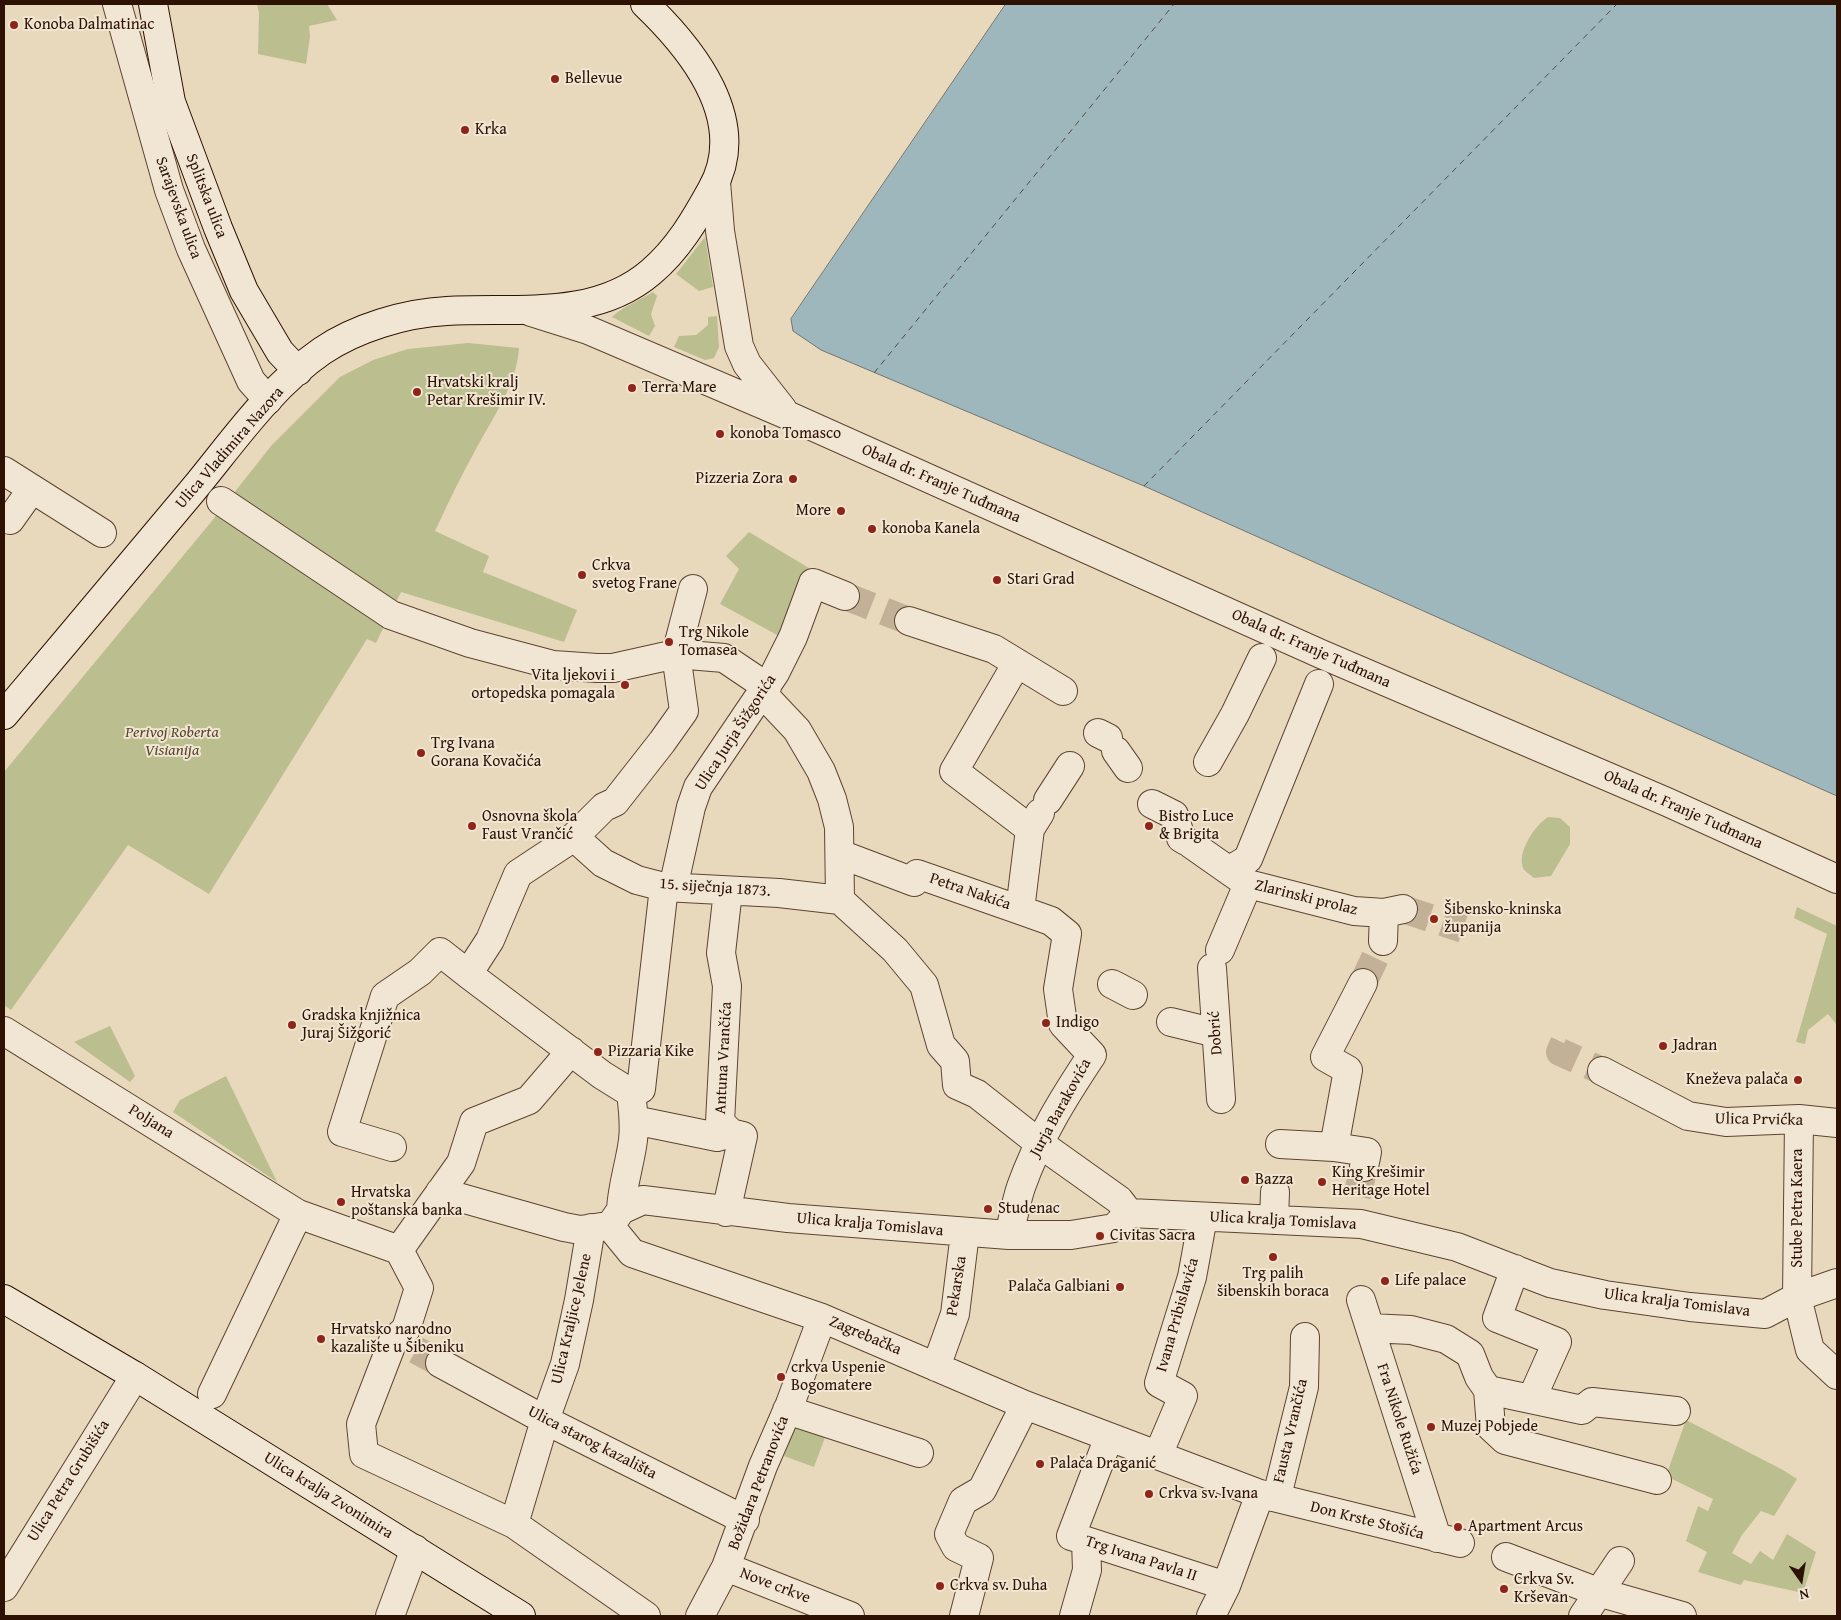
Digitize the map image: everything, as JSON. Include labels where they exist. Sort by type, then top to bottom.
[{"type":"street","name":"Sarajevska ulica","points":[[117,4],[169,190],[191,249],[251,381],[268,400]]},
{"type":"street","name":"Splitska ulica","points":[[153,4],[171,102],[218,228],[244,291],[280,352],[298,371]]},
{"type":"street","points":[[531,312],[584,304],[621,291],[649,274],[673,251],[692,226],[716,182],[721,168],[724,145],[722,120],[715,95],[680,42],[645,4]]},
{"type":"street","name":"Obala dr. Franje Tuđmana","points":[[716,182],[720,231],[739,346],[747,364],[787,415]]},
{"type":"street","name":"Ulica Vladimira Nazora","points":[[4,715],[268,400],[322,351],[350,336],[402,318],[444,311],[531,312]]},
{"type":"street","name":"Obala dr. Franje Tuđmana","points":[[531,312],[580,327],[787,415],[1321,654],[1658,798],[1837,879]]},
{"type":"street","points":[[703,379],[718,376],[729,369],[737,360],[739,346]]},
{"type":"street","points":[[4,471],[102,533]]},
{"type":"street","points":[[10,520],[32,489]]},
{"type":"street","points":[[221,501],[391,615],[470,643],[554,665],[613,668],[676,654],[724,658],[765,691],[797,730],[821,772],[832,799],[838,827],[840,900],[895,950],[924,986],[941,1045],[955,1061],[957,1085],[977,1094],[1039,1143],[1119,1200],[1129,1213]]},
{"type":"street","name":"Ulica Jurja Šižgorića","points":[[630,1093],[642,1089],[668,888],[698,787],[765,691],[793,637],[813,583],[845,596]]},
{"type":"street","points":[[468,974],[490,940],[518,874],[574,837],[604,807],[615,802],[684,711],[676,654],[693,589]]},
{"type":"street","points":[[909,621],[994,649],[1063,691]]},
{"type":"street","points":[[1208,762],[1235,714],[1262,658]]},
{"type":"street","points":[[1017,663],[954,771],[1039,814]]},
{"type":"street","points":[[1239,877],[1320,684]]},
{"type":"street","points":[[1020,910],[1039,814],[1070,766]]},
{"type":"street","name":"Zlarinski prolaz","points":[[1132,773],[1181,838],[1239,877],[1354,911],[1393,911],[1383,941]]},
{"type":"street","name":"15. siječnja 1873.","points":[[574,837],[604,863],[637,880],[668,888],[840,900]]},
{"type":"street","name":"Petra Nakića","points":[[840,854],[914,882],[917,874],[1020,910]]},
{"type":"street","name":"Dobrić","points":[[1221,1099],[1216,1033],[1216,959],[1239,877]]},
{"type":"street","name":"Antuna Vrančića","points":[[726,1212],[743,1136],[730,1133],[720,1122],[727,986],[721,953],[728,891]]},
{"type":"street","name":"Jurja Barakovića","points":[[1009,1235],[1020,1188],[1039,1143],[1064,1097],[1092,1055],[1063,1024],[1058,988],[1075,951],[1067,934],[1051,921],[1020,910]]},
{"type":"street","points":[[392,1147],[342,1132],[385,996],[420,972],[440,952],[602,1075],[630,1093],[634,1120],[633,1141],[622,1196],[607,1222],[580,1230],[440,1192]]},
{"type":"street","points":[[1334,1147],[1348,1070],[1325,1056],[1363,983]]},
{"type":"street","points":[[1171,1022],[1216,1033]]},
{"type":"street","name":"Poljana","points":[[4,1030],[306,1217],[399,1250]]},
{"type":"street","points":[[571,1051],[529,1100],[474,1122],[461,1163],[399,1250],[419,1288],[411,1340],[393,1341],[362,1424],[364,1454],[514,1524],[646,1616]]},
{"type":"street","name":"Ulica Prvićka","points":[[1602,1071],[1688,1116],[1726,1122],[1798,1119],[1837,1124]]},
{"type":"street","name":"Stube Petra Kaera","points":[[1798,1119],[1797,1297],[1810,1350],[1837,1375]]},
{"type":"street","points":[[634,1120],[717,1137],[730,1133]]},
{"type":"street","points":[[1280,1144],[1334,1147],[1367,1152],[1364,1167]]},
{"type":"street","points":[[1274,1220],[1275,1192]]},
{"type":"street","name":"Ulica kralja Tomislava","points":[[607,1222],[642,1200],[726,1212],[965,1233],[1009,1235],[1071,1235],[1114,1228],[1129,1213],[1274,1220],[1351,1224],[1457,1247],[1550,1283],[1689,1311],[1765,1314],[1797,1297],[1837,1284]]},
{"type":"street","points":[[212,1394],[306,1217]]},
{"type":"street","name":"Ivana Pribislavića","points":[[1158,1456],[1182,1396],[1159,1383],[1192,1277],[1203,1217]]},
{"type":"street","name":"Zagrebačka","points":[[607,1222],[632,1253],[822,1318],[1025,1405],[1267,1496]]},
{"type":"street","name":"Ulica Kraljice Jelene","points":[[514,1524],[545,1420],[565,1364],[580,1300],[607,1222]]},
{"type":"street","name":"Pekarska","points":[[936,1367],[955,1314],[965,1233]]},
{"type":"street","points":[[1515,1270],[1497,1318],[1557,1342],[1532,1398]]},
{"type":"street","points":[[4,1299],[135,1376]]},
{"type":"street","name":"Fra Nikole Ružića","points":[[1361,1300],[1448,1541]]},
{"type":"street","name":"Božidara Petranovića","points":[[700,1616],[726,1568],[763,1466],[787,1410],[822,1318]]},
{"type":"street","points":[[1370,1328],[1410,1330],[1446,1339],[1470,1354],[1478,1377],[1488,1390],[1491,1428],[1505,1440],[1657,1480]]},
{"type":"street","name":"Fausta Vrančića","points":[[1211,1616],[1267,1496],[1279,1488],[1304,1387],[1306,1337]]},
{"type":"street","name":"Ulica starog kazališta","points":[[440,1363],[545,1420],[745,1520]]},
{"type":"street","name":"Ulica kralja Zvonimira","points":[[135,1376],[521,1616]]},
{"type":"street","name":"Ulica Petra Grubišića","points":[[4,1587],[135,1376]]},
{"type":"street","points":[[1488,1390],[1582,1410],[1592,1402],[1676,1411]]},
{"type":"street","points":[[964,1616],[979,1558],[956,1547],[949,1534],[963,1501],[982,1490],[1025,1405]]},
{"type":"street","points":[[787,1410],[919,1453]]},
{"type":"street","name":"Trg Ivana Pavla II","points":[[1109,1438],[1071,1536],[1226,1586]]},
{"type":"street","name":"Don Krste Stošića","points":[[1267,1496],[1448,1541]]},
{"type":"street","points":[[1074,1616],[1087,1570],[1086,1541]]},
{"type":"street","points":[[390,1616],[415,1549]]},
{"type":"street","points":[[1506,1557],[1598,1592],[1682,1616]]},
{"type":"street","points":[[1583,1616],[1620,1561]]},
{"type":"street","name":"Nove crkve","points":[[726,1568],[850,1616]]},
{"type":"green space","points":[[257,4],[327,4],[337,20],[309,26],[310,37],[306,64],[258,54],[259,13]]},
{"type":"green space","points":[[705,237],[713,287],[699,291],[676,274]]},
{"type":"green space","points":[[653,292],[657,296],[651,314],[655,326],[649,336],[612,317],[615,314]]},
{"type":"green space","points":[[717,316],[719,347],[714,358],[705,360],[674,347],[679,336],[696,335],[708,325],[708,317]]},
{"type":"green space","name":"Perivoj Roberta Visianija","points":[[468,343],[519,348],[517,361],[514,374],[503,400],[465,469],[435,531],[489,556],[483,572],[577,610],[564,642],[401,592],[376,643],[367,639],[209,894],[128,845],[11,1010],[4,1005],[4,772],[211,522],[271,446],[340,377],[373,360],[408,349]]},
{"type":"green space","points":[[749,532],[809,568],[779,636],[720,604],[739,569],[726,556]]},
{"type":"green space","points":[[1548,817],[1560,818],[1570,827],[1570,844],[1551,876],[1534,878],[1524,870],[1522,856],[1532,833]]},
{"type":"green space","points":[[1797,907],[1837,926],[1837,1025],[1828,1014],[1808,1030],[1805,1044],[1796,1042],[1827,934],[1794,918]]},
{"type":"green space","points":[[110,1026],[135,1076],[130,1082],[74,1042]]},
{"type":"green space","points":[[226,1076],[277,1182],[173,1112],[180,1100]]},
{"type":"green space","points":[[1686,1420],[1797,1479],[1774,1516],[1761,1511],[1742,1535],[1732,1553],[1751,1564],[1760,1551],[1773,1560],[1787,1534],[1816,1552],[1803,1593],[1744,1580],[1741,1585],[1698,1572],[1707,1552],[1686,1541],[1698,1506],[1708,1511],[1713,1499],[1666,1476]]},
{"type":"green space","points":[[797,1421],[827,1432],[814,1467],[784,1456]]},
{"type":"water","points":[[1006,4],[1837,4],[1837,796],[1144,486],[821,350],[793,331],[791,319]]},
{"type":"ferry route","points":[[874,373],[1174,4]]},
{"type":"ferry route","points":[[1144,486],[1617,4]]},
{"type":"tunnel","points":[[845,596],[909,621]]},
{"type":"tunnel","points":[[1403,909],[1463,929]]},
{"type":"tunnel","points":[[1363,983],[1383,941]]},
{"type":"tunnel","points":[[1564,1043],[1560,1052],[1602,1071]]},
{"type":"tunnel","points":[[1357,1196],[1364,1167]]},
{"type":"tunnel","points":[[416,1350],[440,1363]]},
{"type":"place","name":"Konoba Dalmatinac","points":[[14,25]]},
{"type":"place","name":"Bellevue","points":[[555,79]]},
{"type":"place","name":"Krka","points":[[465,130]]},
{"type":"place","name":"Terra Mare","points":[[632,388]]},
{"type":"place","name":"Hrvatski kralj Petar Krešimir IV.","points":[[417,392]]},
{"type":"place","name":"konoba Tomasco","points":[[720,434]]},
{"type":"place","name":"Pizzeria Zora","points":[[793,479]]},
{"type":"place","name":"More","points":[[841,511]]},
{"type":"place","name":"konoba Kanela","points":[[872,529]]},
{"type":"place","name":"Crkva svetog Frane","points":[[582,575]]},
{"type":"place","name":"Stari Grad","points":[[997,580]]},
{"type":"place","name":"Trg Nikole Tomasea","points":[[669,642]]},
{"type":"place","name":"Vita ljekovi i ortopedska pomagala","points":[[625,685]]},
{"type":"place","name":"Trg Ivana Gorana Kovačića","points":[[421,753]]},
{"type":"place","name":"Osnovna škola Faust Vrančić","points":[[472,826]]},
{"type":"place","name":"Bistro Luce & Brigita","points":[[1149,826]]},
{"type":"place","name":"Šibensko-kninska županija","points":[[1434,919]]},
{"type":"place","name":"Indigo","points":[[1046,1023]]},
{"type":"place","name":"Gradska knjižnica Juraj Šižgorić","points":[[292,1025]]},
{"type":"place","name":"Jadran","points":[[1663,1046]]},
{"type":"place","name":"Pizzaria Kike","points":[[598,1052]]},
{"type":"place","name":"Kneževa palača","points":[[1798,1080]]},
{"type":"place","name":"Bazza","points":[[1245,1180]]},
{"type":"place","name":"King Krešimir Heritage Hotel","points":[[1322,1182]]},
{"type":"place","name":"Hrvatska poštanska banka","points":[[341,1202]]},
{"type":"place","name":"Studenac","points":[[988,1209]]},
{"type":"place","name":"Civitas Sacra","points":[[1100,1236]]},
{"type":"place","name":"Trg palih šibenskih boraca","points":[[1273,1257]]},
{"type":"place","name":"Life palace","points":[[1385,1281]]},
{"type":"place","name":"Palača Galbiani","points":[[1120,1287]]},
{"type":"place","name":"Hrvatsko narodno kazalište u Šibeniku","points":[[321,1339]]},
{"type":"place","name":"crkva Uspenie Bogomatere","points":[[781,1377]]},
{"type":"place","name":"Muzej Pobjede","points":[[1431,1427]]},
{"type":"place","name":"Palača Draganić","points":[[1040,1464]]},
{"type":"place","name":"Crkva sv. Ivana","points":[[1149,1494]]},
{"type":"place","name":"Apartment Arcus","points":[[1458,1527]]},
{"type":"place","name":"Crkva sv. Duha","points":[[940,1586]]},
{"type":"place","name":"Crkva Sv. Krševan","points":[[1504,1589]]}]
